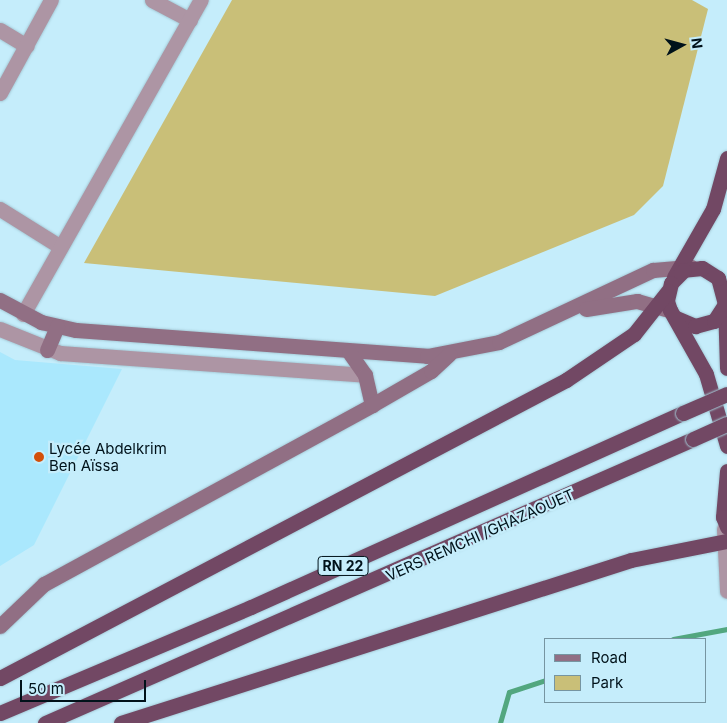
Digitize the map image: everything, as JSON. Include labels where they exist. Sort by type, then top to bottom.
[{"type":"highway","points":[[727,158],[724,183],[707,221],[686,267],[669,287],[668,311],[711,387],[727,446]]},
{"type":"highway","points":[[668,311],[704,326],[721,314],[725,299],[718,278],[686,267]]},
{"type":"highway","points":[[727,274],[725,299],[727,368]]},
{"type":"highway","points":[[0,678],[566,380],[668,311]]},
{"type":"highway","name":"RN 22","points":[[0,713],[251,607],[727,394]]},
{"type":"highway","name":"VERS REMCHI /GHAZAOUET","points":[[45,723],[727,424]]},
{"type":"highway","points":[[121,723],[631,560],[725,532],[727,471]]},
{"type":"main road","points":[[0,300],[24,314],[56,326],[349,352],[450,354],[498,342],[558,316],[653,270],[686,267]]},
{"type":"main road","points":[[558,316],[620,301],[668,311]]},
{"type":"main road","points":[[47,350],[56,326]]},
{"type":"main road","points":[[349,352],[365,375],[372,405]]},
{"type":"main road","points":[[0,626],[44,584],[372,405],[431,371],[450,354]]},
{"type":"street","points":[[0,93],[51,0]]},
{"type":"street","points":[[152,0],[190,20]]},
{"type":"street","points":[[24,314],[59,246],[201,0]]},
{"type":"street","points":[[0,30],[27,46]]},
{"type":"street","points":[[0,209],[59,246]]},
{"type":"street","points":[[0,329],[47,350],[365,375]]},
{"type":"street","points":[[725,532],[727,591]]},
{"type":"shaded area","name":"Lycée Abdelkrim Ben Aïssa","points":[[0,352],[15,360],[122,369],[34,545],[0,566]]},
{"type":"green space","points":[[232,0],[692,0],[708,9],[663,186],[634,215],[435,296],[84,263]]},
{"type":"waterway","points":[[678,638],[727,629]]},
{"type":"waterway","points":[[500,723],[509,692],[544,681]]},
{"type":"place","name":"Lycée Abdelkrim Ben Aïssa","points":[[39,457]]}]
